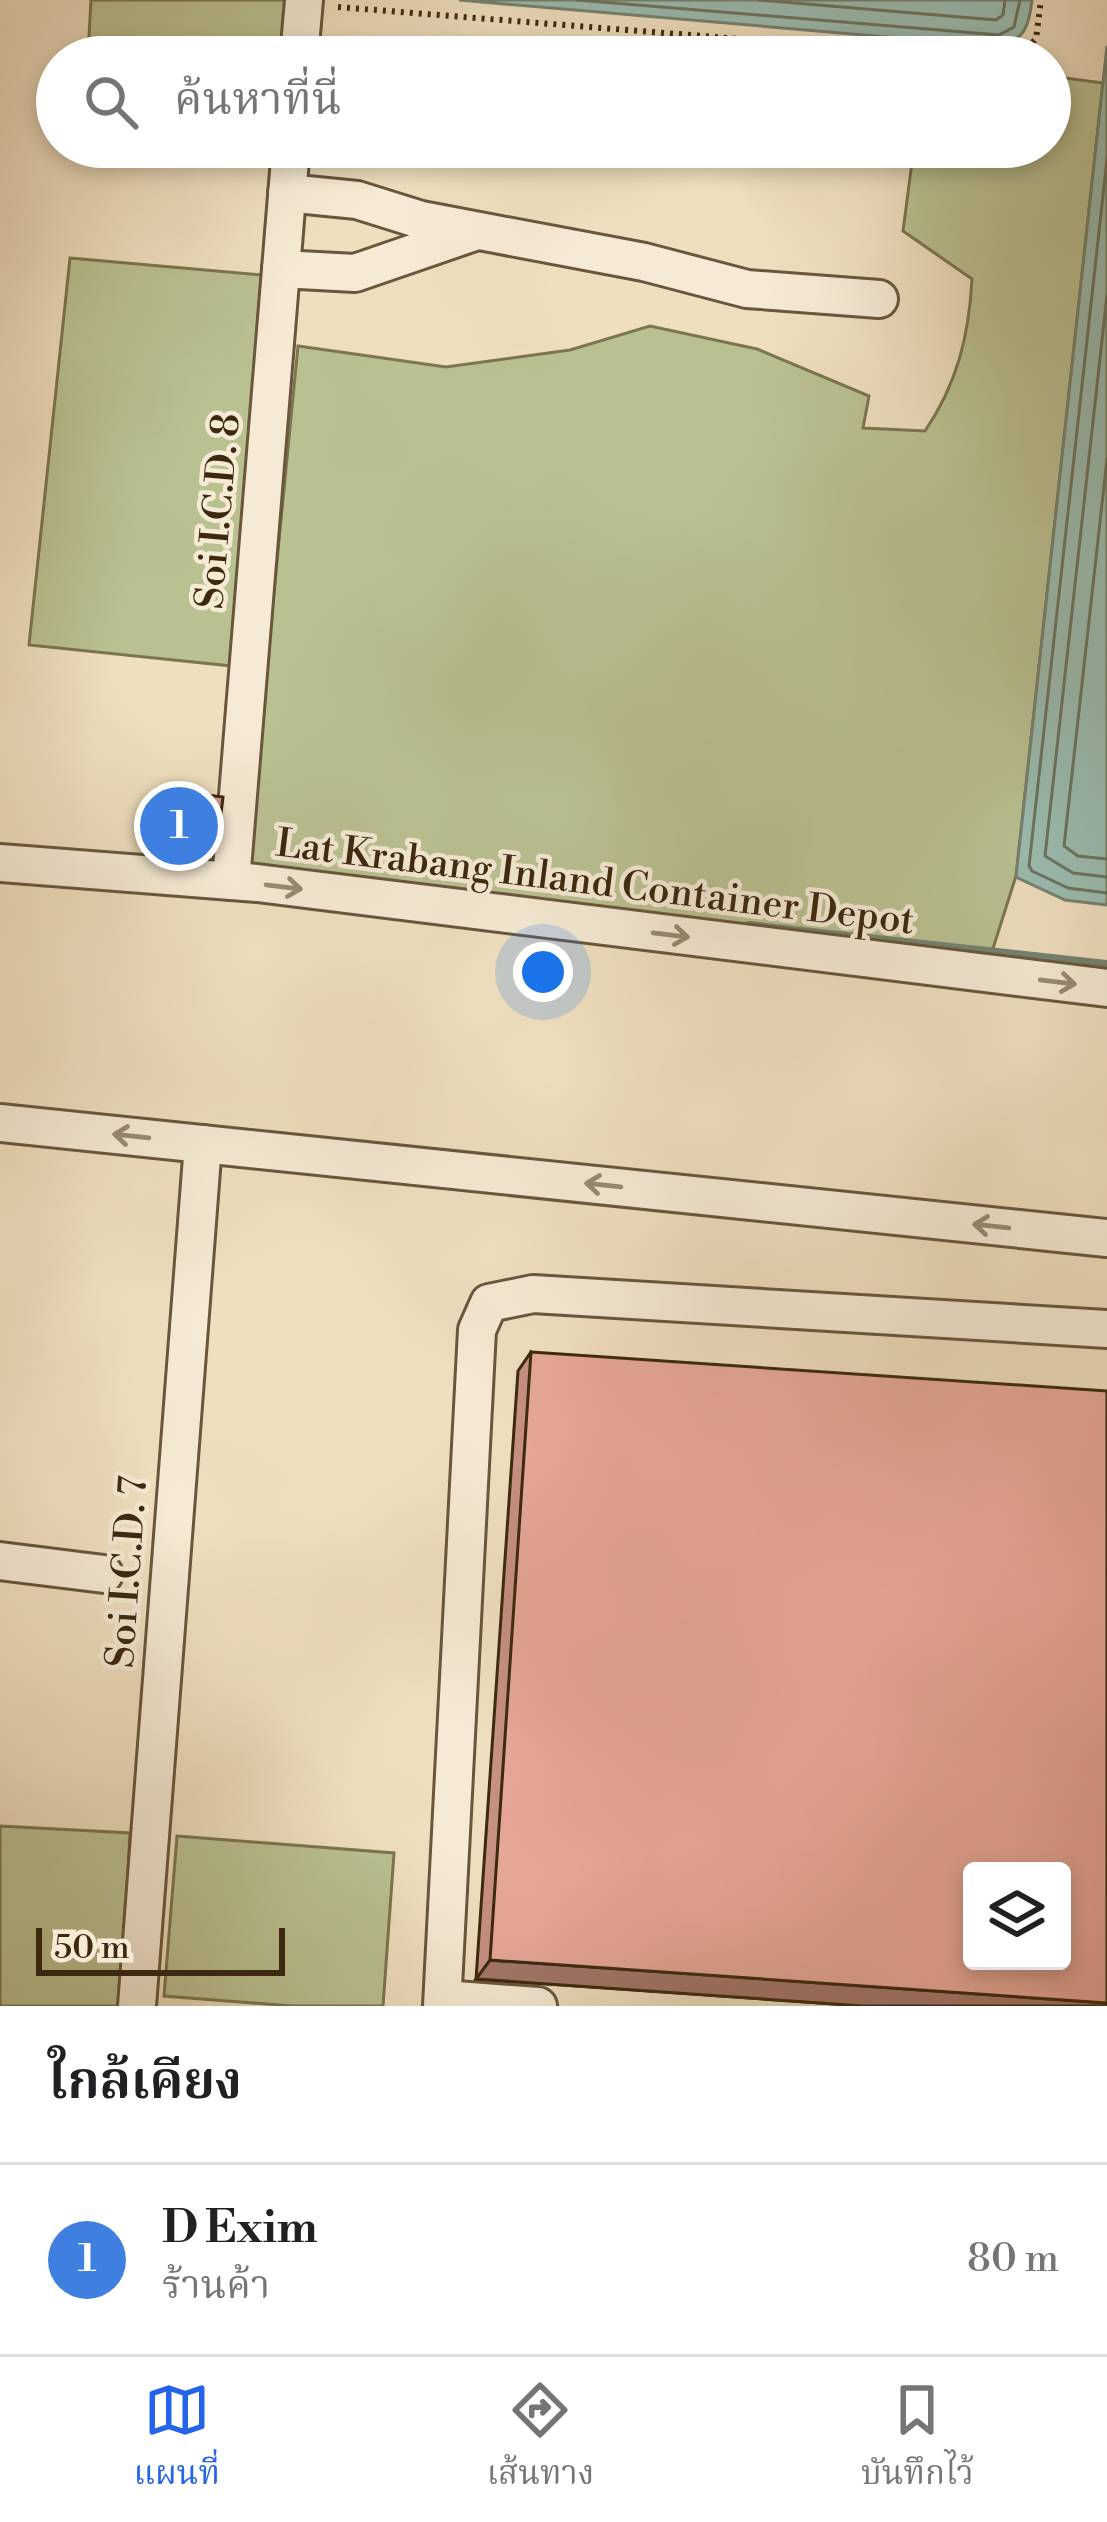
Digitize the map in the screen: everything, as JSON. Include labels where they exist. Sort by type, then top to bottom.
[{"type":"street","points":[[300,36],[303,2]]},
{"type":"street","name":"Soi I.C.D. 8","points":[[232,872],[289,168]]},
{"type":"street","points":[[287,193],[357,200],[421,220],[644,262],[747,289],[879,299]]},
{"type":"street","points":[[280,269],[355,273],[479,231]]},
{"type":"street","name":"Lat Krabang Inland Container Depot","points":[[0,863],[232,872],[1107,988]]},
{"type":"street","points":[[0,1123],[1107,1238]]},
{"type":"street","name":"Soi I.C.D. 7","points":[[137,2006],[203,1144]]},
{"type":"street","points":[[538,2006],[442,2003],[477,1330],[489,1303],[533,1294],[1107,1329]]},
{"type":"street","points":[[0,1561],[104,1574]]},
{"type":"path","points":[[1036,36],[1041,0]]},
{"type":"path","points":[[303,2],[706,36]]},
{"type":"green space","points":[[91,0],[291,0],[287,36],[89,36]]},
{"type":"green space","points":[[1071,79],[1103,83],[1016,876],[990,958],[246,878],[298,346],[446,367],[570,350],[650,326],[757,349],[869,396],[863,428],[925,431],[959,359],[972,279],[903,231],[911,168],[1071,168]]},
{"type":"green space","points":[[70,258],[263,275],[232,666],[29,645]]},
{"type":"green space","points":[[0,1826],[130,1833],[121,2006],[0,2006]]},
{"type":"green space","points":[[177,1836],[394,1853],[383,2006],[293,2006],[164,1996]]},
{"type":"water","points":[[459,0],[1032,0],[1019,36],[876,36]]},
{"type":"water","points":[[1107,46],[1107,905],[1065,900],[1016,877]]},
{"type":"building","points":[[157,789],[223,797],[218,838],[152,830]]},
{"type":"building","points":[[531,1352],[1107,1391],[1107,2003],[490,1960]]},
{"type":"waterway","points":[[749,926],[1107,965]]},
{"type":"place","name":"D Exim","points":[[179,826]]}]
